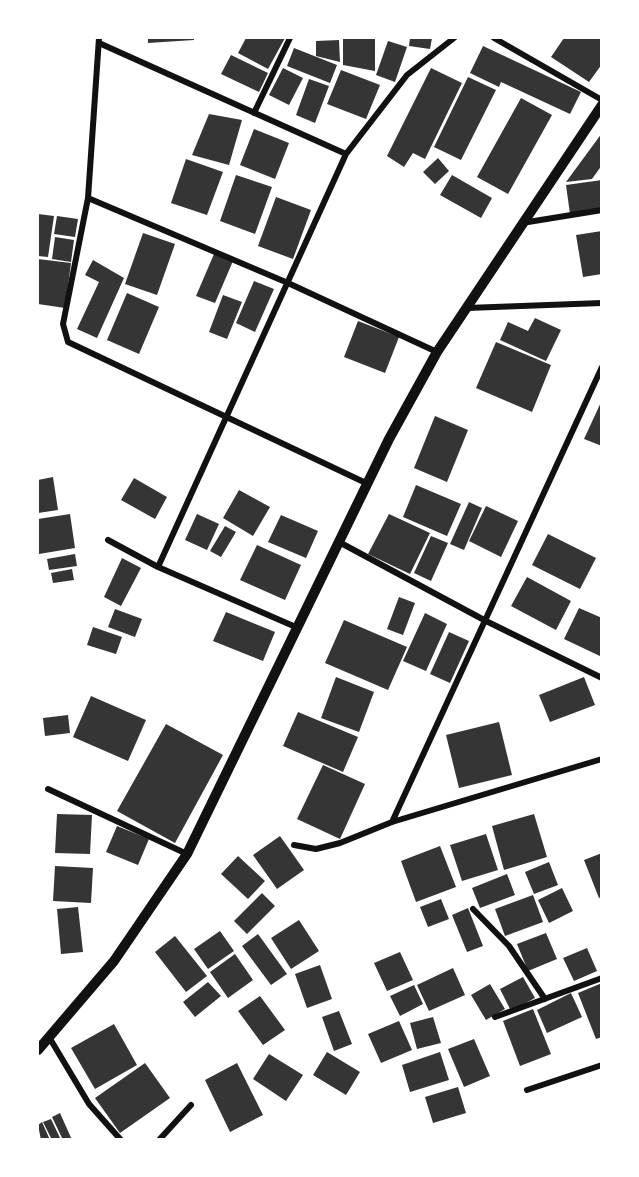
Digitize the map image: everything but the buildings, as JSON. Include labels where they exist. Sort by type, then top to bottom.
[{"type":"street","points":[[254,113],[290,38]]},
{"type":"street","points":[[158,567],[346,154],[407,75],[454,38]]},
{"type":"street","points":[[494,38],[602,100]]},
{"type":"street","points":[[346,154],[99,40],[88,198],[63,324],[68,342],[82,351],[368,484]]},
{"type":"street","points":[[38,1050],[114,961],[187,854],[389,439],[437,352],[602,105]]},
{"type":"street","points":[[88,198],[288,283],[437,352]]},
{"type":"street","points":[[521,224],[602,210]]},
{"type":"street","points":[[467,308],[602,303]]},
{"type":"street","points":[[392,822],[602,367]]},
{"type":"street","points":[[108,540],[158,567],[298,628]]},
{"type":"street","points":[[339,542],[486,621],[602,678]]},
{"type":"street","points":[[294,845],[316,849],[332,845],[392,822],[602,759]]},
{"type":"street","points":[[48,789],[187,854]]},
{"type":"street","points":[[472,909],[509,946],[545,999]]},
{"type":"street","points":[[495,1017],[602,978]]},
{"type":"street","points":[[49,1037],[89,1104],[121,1140]]},
{"type":"street","points":[[527,1090],[602,1065]]},
{"type":"street","points":[[159,1140],[191,1105]]}]
